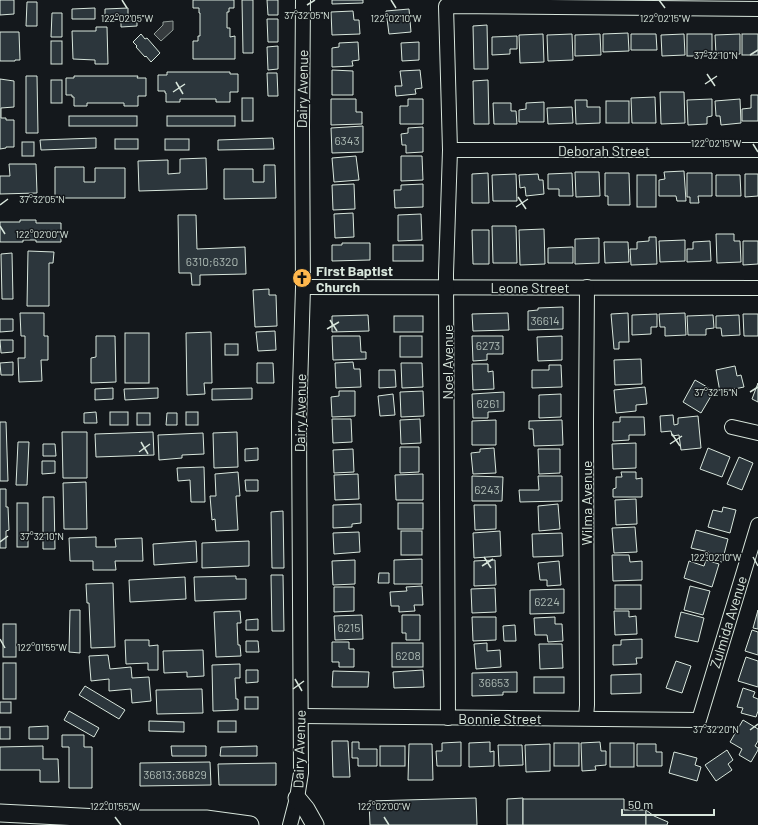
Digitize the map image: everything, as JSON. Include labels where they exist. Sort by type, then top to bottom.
[{"type":"main road","points":[[297,798],[306,809],[315,825]]},
{"type":"main road","points":[[0,813],[119,822],[206,819],[250,825]]},
{"type":"street","name":"Dairy Avenue","points":[[290,825],[297,798],[300,773],[301,716],[299,422],[302,287],[303,0]]},
{"type":"street","name":"Noel Avenue","points":[[448,718],[446,287],[450,150],[446,6],[726,4]]},
{"type":"street","points":[[726,4],[758,9]]},
{"type":"street","name":"Deborah Street","points":[[450,150],[758,150]]},
{"type":"street","name":"Leone Street","points":[[302,287],[758,288]]},
{"type":"street","name":"Wilma Avenue","points":[[586,718],[587,287]]},
{"type":"street","points":[[732,427],[758,433]]},
{"type":"street","name":"Zulmida Avenue","points":[[699,720],[758,525]]},
{"type":"street","name":"Bonnie Street","points":[[301,716],[699,720]]},
{"type":"shaded area","points":[[173,21],[173,30],[161,41],[154,34],[163,25],[163,22]]},
{"type":"building","points":[[0,0],[14,0],[14,14],[0,15]]},
{"type":"building","points":[[193,0],[234,0],[234,8],[229,8],[229,12],[227,12],[227,28],[230,28],[230,37],[235,36],[235,59],[193,59],[193,41],[198,41],[198,36],[200,36],[200,13],[199,8],[193,8]]},
{"type":"building","points":[[242,0],[253,0],[253,53],[243,53]]},
{"type":"building","points":[[267,0],[278,0],[278,15],[268,15]]},
{"type":"building","points":[[332,0],[363,0],[363,3],[332,4]]},
{"type":"building","points":[[27,2],[37,2],[37,26],[26,26]]},
{"type":"building","points":[[95,8],[95,19],[72,19],[72,9]]},
{"type":"building","points":[[128,8],[128,19],[105,20],[105,9]]},
{"type":"building","points":[[409,9],[411,32],[389,34],[386,11]]},
{"type":"building","points":[[353,11],[354,20],[359,20],[360,34],[332,35],[331,12]]},
{"type":"building","points":[[52,13],[62,13],[62,37],[51,37]]},
{"type":"building","points":[[267,19],[278,19],[278,42],[268,42]]},
{"type":"building","points":[[121,21],[137,21],[137,26],[121,27]]},
{"type":"building","points":[[487,25],[488,69],[474,69],[473,26]]},
{"type":"building","points":[[96,27],[107,27],[108,64],[95,64],[95,60],[73,59],[72,31],[96,31]]},
{"type":"building","points":[[0,32],[19,32],[20,60],[0,61]]},
{"type":"building","points":[[628,33],[629,51],[603,52],[603,34]]},
{"type":"building","points":[[141,34],[145,39],[147,38],[160,53],[151,62],[133,42]]},
{"type":"building","points":[[543,34],[544,62],[520,63],[519,35]]},
{"type":"building","points":[[572,34],[573,60],[548,61],[547,35]]},
{"type":"building","points":[[600,34],[601,55],[575,56],[575,35]]},
{"type":"building","points":[[631,34],[656,34],[657,50],[631,50]]},
{"type":"building","points":[[684,34],[685,55],[662,56],[661,35]]},
{"type":"building","points":[[687,34],[712,34],[712,56],[687,56]]},
{"type":"building","points":[[740,34],[740,54],[716,55],[715,35]]},
{"type":"building","points":[[742,34],[758,34],[758,55],[742,55]]},
{"type":"building","points":[[517,36],[517,49],[510,49],[510,54],[492,55],[492,37]]},
{"type":"building","points":[[51,41],[62,41],[62,64],[51,64]]},
{"type":"building","points":[[358,42],[359,60],[352,61],[353,66],[332,67],[332,48],[339,47],[339,43]]},
{"type":"building","points":[[419,42],[419,60],[402,61],[401,43]]},
{"type":"building","points":[[278,46],[278,69],[268,70],[267,47]]},
{"type":"building","points":[[332,70],[353,71],[353,95],[332,95]]},
{"type":"building","points":[[420,70],[422,88],[415,89],[416,94],[396,96],[395,86],[402,86],[400,71]]},
{"type":"building","points":[[167,72],[230,72],[230,74],[238,74],[238,92],[230,92],[230,102],[216,102],[216,99],[180,99],[180,102],[166,102],[165,91],[158,91],[158,75],[167,75]]},
{"type":"building","points":[[267,73],[277,73],[278,96],[268,96]]},
{"type":"building","points":[[26,76],[37,76],[38,133],[26,133]]},
{"type":"building","points":[[74,76],[138,76],[137,78],[146,78],[146,96],[138,96],[138,106],[124,106],[124,103],[87,103],[87,106],[74,106],[74,97],[72,97],[72,95],[66,95],[66,78],[74,78]]},
{"type":"building","points":[[0,79],[14,81],[14,107],[1,108],[1,118],[6,118],[6,120],[14,120],[14,147],[0,149]]},
{"type":"building","points":[[51,80],[62,80],[62,103],[51,103]]},
{"type":"building","points":[[488,80],[489,124],[474,124],[473,81]]},
{"type":"building","points":[[660,92],[684,92],[685,123],[661,124]]},
{"type":"building","points":[[751,95],[758,95],[758,121],[742,121],[742,109],[751,108]]},
{"type":"building","points":[[655,97],[656,123],[632,123],[631,98]]},
{"type":"building","points":[[242,98],[253,98],[253,121],[242,121]]},
{"type":"building","points":[[331,99],[356,99],[356,112],[362,112],[362,124],[331,125]]},
{"type":"building","points":[[408,99],[423,99],[423,124],[400,124],[400,106],[408,106]]},
{"type":"building","points":[[712,99],[712,116],[707,117],[707,124],[688,125],[687,100]]},
{"type":"building","points":[[740,99],[741,123],[721,125],[720,116],[716,116],[715,101]]},
{"type":"building","points":[[575,100],[587,100],[587,107],[600,107],[600,123],[576,124]]},
{"type":"building","points":[[606,101],[629,101],[629,123],[606,123]]},
{"type":"building","points":[[544,102],[544,122],[519,122],[519,110],[526,109],[526,103]]},
{"type":"building","points":[[493,103],[511,103],[511,111],[516,111],[517,124],[494,124]]},
{"type":"building","points":[[572,107],[573,123],[548,124],[547,108]]},
{"type":"building","points":[[69,116],[137,116],[137,126],[69,126]]},
{"type":"building","points":[[167,116],[235,116],[235,126],[167,126]]},
{"type":"building","points":[[363,126],[363,152],[332,153],[331,128]]},
{"type":"building","points":[[423,127],[423,152],[406,153],[406,145],[402,145],[401,134],[408,133],[408,128]]},
{"type":"building","points":[[96,138],[96,148],[41,150],[40,140]]},
{"type":"building","points":[[273,138],[274,149],[218,150],[218,140]]},
{"type":"building","points":[[115,139],[138,139],[138,149],[115,149]]},
{"type":"building","points":[[165,139],[189,139],[189,150],[165,150]]},
{"type":"building","points":[[22,142],[34,142],[34,156],[22,156]]},
{"type":"building","points":[[356,156],[359,180],[334,182],[332,158]]},
{"type":"building","points":[[401,156],[422,156],[423,180],[401,181]]},
{"type":"building","points":[[206,158],[207,189],[139,191],[138,161],[168,160],[168,174],[180,173],[180,159]]},
{"type":"building","points":[[9,164],[36,164],[37,193],[0,194],[0,176],[10,176]]},
{"type":"building","points":[[264,165],[275,165],[276,198],[224,199],[224,169],[253,169],[253,182],[264,182]]},
{"type":"building","points":[[55,167],[84,167],[84,182],[95,182],[95,168],[125,168],[125,198],[55,198]]},
{"type":"building","points":[[684,171],[686,201],[677,201],[676,196],[659,196],[659,180],[665,179],[664,172]]},
{"type":"building","points":[[575,172],[599,172],[600,196],[576,197]]},
{"type":"building","points":[[488,173],[489,203],[472,203],[472,174]]},
{"type":"building","points":[[572,173],[573,196],[559,196],[559,189],[548,189],[548,174]]},
{"type":"building","points":[[605,173],[629,173],[630,205],[608,205],[608,196],[605,196]]},
{"type":"building","points":[[687,173],[712,173],[712,196],[698,196],[699,203],[690,203],[690,197],[687,197]]},
{"type":"building","points":[[516,174],[517,201],[493,201],[492,175]]},
{"type":"building","points":[[538,174],[539,180],[543,180],[544,194],[526,196],[525,187],[520,188],[519,175]]},
{"type":"building","points":[[745,174],[758,174],[758,196],[745,197]]},
{"type":"building","points":[[637,175],[656,175],[656,207],[637,207]]},
{"type":"building","points":[[716,175],[740,175],[741,196],[716,196]]},
{"type":"building","points":[[354,184],[355,209],[333,210],[332,185]]},
{"type":"building","points":[[423,184],[423,207],[395,208],[394,190],[401,190],[401,185]]},
{"type":"building","points":[[353,213],[354,237],[335,238],[334,214]]},
{"type":"building","points":[[421,214],[422,240],[398,241],[398,215]]},
{"type":"building","points":[[178,215],[196,215],[197,249],[245,247],[246,274],[200,275],[200,285],[192,285],[191,273],[179,273]]},
{"type":"building","points":[[20,220],[36,220],[36,223],[61,223],[61,242],[36,242],[36,240],[23,240],[23,242],[0,242],[0,222],[20,222]]},
{"type":"building","points":[[492,226],[516,226],[517,263],[493,263]]},
{"type":"building","points":[[544,229],[545,264],[520,265],[519,230]]},
{"type":"building","points":[[472,230],[489,230],[489,264],[473,264]]},
{"type":"building","points":[[716,234],[734,234],[734,241],[740,241],[741,262],[717,263]]},
{"type":"building","points":[[649,237],[656,237],[657,264],[631,265],[630,249],[637,249],[637,242],[649,241]]},
{"type":"building","points":[[599,238],[599,263],[575,264],[575,239]]},
{"type":"building","points":[[685,240],[685,261],[660,262],[659,241]]},
{"type":"building","points":[[710,241],[711,261],[687,262],[687,249],[693,249],[693,242]]},
{"type":"building","points":[[743,241],[758,241],[758,264],[743,265]]},
{"type":"building","points":[[604,242],[628,242],[629,262],[605,263]]},
{"type":"building","points":[[342,243],[370,243],[370,260],[332,261],[332,245],[342,245]]},
{"type":"building","points":[[393,245],[423,245],[423,261],[393,261]]},
{"type":"building","points":[[573,247],[573,263],[548,263],[548,248]]},
{"type":"building","points":[[28,251],[54,252],[53,263],[49,263],[49,306],[27,306]]},
{"type":"building","points":[[12,253],[13,299],[2,299],[1,254]]},
{"type":"building","points":[[269,289],[269,295],[276,295],[277,326],[255,327],[253,290]]},
{"type":"building","points":[[563,307],[563,329],[528,330],[528,311],[538,310],[538,308]]},
{"type":"building","points":[[20,313],[44,313],[44,336],[48,336],[48,360],[41,360],[42,381],[19,382],[18,358],[25,358],[25,336],[21,336]]},
{"type":"building","points":[[508,313],[509,330],[473,331],[472,314]]},
{"type":"building","points":[[628,313],[629,342],[619,342],[619,349],[614,349],[611,314]]},
{"type":"building","points":[[685,313],[686,335],[665,336],[665,327],[660,327],[659,314]]},
{"type":"building","points":[[657,314],[657,327],[651,327],[651,334],[632,335],[632,315]]},
{"type":"building","points":[[743,314],[758,314],[758,336],[744,336]]},
{"type":"building","points":[[368,315],[369,331],[332,332],[332,316]]},
{"type":"building","points":[[713,315],[714,328],[706,329],[706,335],[688,335],[687,316]]},
{"type":"building","points":[[739,315],[740,335],[722,336],[721,328],[716,328],[716,316]]},
{"type":"building","points":[[394,316],[423,316],[423,332],[394,332]]},
{"type":"building","points":[[0,319],[13,319],[13,331],[0,332]]},
{"type":"building","points":[[275,331],[276,350],[258,351],[256,332]]},
{"type":"building","points":[[211,332],[212,383],[204,383],[205,394],[187,395],[186,333]]},
{"type":"building","points":[[125,333],[149,333],[149,383],[125,383]]},
{"type":"building","points":[[96,336],[115,336],[116,382],[91,383],[91,358],[96,357]]},
{"type":"building","points":[[332,336],[360,336],[361,352],[366,352],[366,359],[333,360]]},
{"type":"building","points":[[400,336],[422,336],[422,357],[400,357]]},
{"type":"building","points":[[472,336],[503,336],[503,354],[487,354],[487,360],[473,361]]},
{"type":"building","points":[[562,336],[562,360],[538,361],[537,337]]},
{"type":"building","points":[[0,340],[13,340],[13,352],[1,353]]},
{"type":"building","points":[[225,344],[238,344],[238,355],[225,355]]},
{"type":"building","points":[[641,359],[642,384],[615,385],[614,360]]},
{"type":"building","points":[[13,362],[13,375],[1,375],[0,363]]},
{"type":"building","points":[[353,362],[354,369],[360,369],[361,387],[336,388],[335,363]]},
{"type":"building","points":[[257,363],[273,363],[274,383],[257,383]]},
{"type":"building","points":[[401,363],[422,363],[423,387],[402,388]]},
{"type":"building","points":[[472,364],[488,364],[488,372],[493,371],[494,389],[473,390]]},
{"type":"building","points":[[549,365],[561,365],[562,387],[532,388],[532,370],[549,370]]},
{"type":"building","points":[[735,366],[737,376],[741,375],[744,387],[720,392],[716,370]]},
{"type":"building","points":[[379,370],[395,370],[396,387],[379,388]]},
{"type":"building","points":[[695,380],[714,391],[701,413],[683,402]]},
{"type":"building","points":[[758,383],[758,402],[752,399]]},
{"type":"building","points":[[645,387],[647,404],[636,405],[636,411],[616,413],[614,390]]},
{"type":"building","points":[[113,388],[113,399],[95,400],[95,389]]},
{"type":"building","points":[[158,388],[158,398],[125,400],[124,389]]},
{"type":"building","points":[[252,388],[252,399],[212,400],[212,389]]},
{"type":"building","points":[[339,391],[355,391],[355,416],[332,417],[331,397],[339,396]]},
{"type":"building","points":[[423,391],[424,416],[401,417],[400,392]]},
{"type":"building","points":[[504,392],[504,411],[488,412],[488,418],[473,418],[472,394]]},
{"type":"building","points":[[393,394],[395,415],[380,416],[378,396]]},
{"type":"building","points":[[561,394],[561,417],[539,418],[539,395]]},
{"type":"building","points":[[96,412],[97,423],[84,423],[84,413]]},
{"type":"building","points":[[110,412],[128,412],[128,425],[110,425]]},
{"type":"building","points":[[186,412],[198,412],[198,425],[186,425]]},
{"type":"building","points":[[137,413],[150,413],[150,425],[137,425]]},
{"type":"building","points":[[167,413],[177,413],[177,425],[166,425]]},
{"type":"building","points":[[673,415],[674,425],[678,424],[678,418],[698,416],[701,448],[681,450],[679,435],[672,436],[671,431],[661,432],[660,416]]},
{"type":"building","points":[[620,417],[644,417],[645,435],[629,435],[629,440],[613,441],[613,422],[620,422]]},
{"type":"building","points":[[332,419],[351,419],[352,442],[333,443]]},
{"type":"building","points":[[420,419],[421,443],[401,444],[400,420]]},
{"type":"building","points":[[496,420],[496,445],[472,445],[472,421]]},
{"type":"building","points":[[562,420],[563,445],[534,446],[533,429],[529,429],[529,421]]},
{"type":"building","points":[[0,422],[6,422],[8,481],[0,481]]},
{"type":"building","points":[[62,432],[87,432],[87,478],[63,478]]},
{"type":"building","points":[[153,432],[154,455],[96,457],[95,434]]},
{"type":"building","points":[[237,432],[238,467],[214,468],[213,433]]},
{"type":"building","points":[[203,433],[204,454],[182,455],[182,458],[159,460],[158,435]]},
{"type":"building","points":[[18,442],[29,442],[27,485],[16,485]]},
{"type":"building","points":[[636,443],[636,468],[613,469],[612,444]]},
{"type":"building","points":[[43,444],[55,444],[56,456],[43,456]]},
{"type":"building","points":[[400,447],[419,447],[419,472],[400,473]]},
{"type":"building","points":[[258,448],[258,460],[245,461],[245,449]]},
{"type":"building","points":[[494,448],[496,473],[473,474],[471,453],[480,452],[480,449]]},
{"type":"building","points":[[708,448],[730,457],[722,477],[700,469]]},
{"type":"building","points":[[353,449],[354,472],[334,473],[333,450]]},
{"type":"building","points":[[538,449],[560,449],[560,473],[539,474]]},
{"type":"building","points":[[739,457],[753,463],[742,490],[727,484]]},
{"type":"building","points":[[42,461],[55,461],[55,473],[42,474]]},
{"type":"building","points":[[204,467],[205,502],[191,502],[190,480],[178,481],[177,468]]},
{"type":"building","points":[[238,472],[240,496],[236,496],[238,530],[216,531],[215,519],[212,520],[210,496],[216,496],[215,474]]},
{"type":"building","points":[[621,472],[636,472],[636,479],[642,478],[642,497],[613,497],[613,489],[616,488],[616,477],[622,477]]},
{"type":"building","points":[[358,474],[359,499],[335,500],[334,475]]},
{"type":"building","points":[[423,474],[423,500],[396,500],[395,475]]},
{"type":"building","points":[[472,476],[503,477],[502,501],[472,501]]},
{"type":"building","points":[[538,476],[562,476],[562,501],[520,502],[519,490],[539,490]]},
{"type":"building","points":[[245,480],[258,480],[258,491],[246,491]]},
{"type":"building","points":[[86,482],[87,529],[64,529],[63,483]]},
{"type":"building","points":[[0,489],[6,489],[6,507],[8,507],[9,530],[6,531],[6,548],[0,548]]},
{"type":"building","points":[[43,497],[54,497],[55,549],[43,549]]},
{"type":"building","points":[[636,499],[637,524],[616,525],[615,500]]},
{"type":"building","points":[[17,503],[28,503],[28,547],[17,547]]},
{"type":"building","points":[[398,503],[423,503],[423,529],[398,529]]},
{"type":"building","points":[[361,504],[361,523],[352,524],[352,527],[333,528],[333,505]]},
{"type":"building","points":[[558,504],[560,529],[539,531],[538,506]]},
{"type":"building","points":[[474,505],[496,505],[496,529],[475,530]]},
{"type":"building","points":[[723,507],[736,510],[730,533],[708,527],[713,510],[722,512]]},
{"type":"building","points":[[283,511],[284,568],[272,568],[271,512]]},
{"type":"building","points":[[635,527],[637,552],[614,553],[612,528]]},
{"type":"building","points":[[696,530],[728,539],[722,562],[707,558],[709,552],[691,548]]},
{"type":"building","points":[[401,531],[422,531],[422,555],[401,555]]},
{"type":"building","points":[[500,531],[501,556],[474,558],[473,533]]},
{"type":"building","points":[[359,532],[360,552],[334,554],[333,533]]},
{"type":"building","points":[[562,533],[563,556],[533,557],[532,534]]},
{"type":"building","points":[[96,537],[96,547],[116,547],[115,539],[142,538],[143,561],[115,561],[116,570],[93,570],[93,561],[70,561],[69,538]]},
{"type":"building","points":[[196,541],[197,562],[154,565],[153,544]]},
{"type":"building","points":[[249,541],[249,566],[202,568],[202,543]]},
{"type":"building","points":[[612,555],[629,555],[630,562],[642,561],[642,580],[613,581]]},
{"type":"building","points":[[422,559],[422,584],[394,584],[394,560]]},
{"type":"building","points":[[355,560],[355,584],[333,585],[332,561]]},
{"type":"building","points":[[495,560],[496,585],[474,586],[474,561]]},
{"type":"building","points":[[706,560],[719,564],[712,587],[684,578],[689,561],[704,566]]},
{"type":"building","points":[[559,561],[561,585],[547,586],[547,580],[540,580],[538,563]]},
{"type":"building","points":[[379,573],[389,573],[389,583],[378,583]]},
{"type":"building","points":[[271,575],[283,575],[284,631],[272,631]]},
{"type":"building","points":[[236,576],[236,579],[246,579],[246,599],[195,601],[194,577]]},
{"type":"building","points":[[185,577],[186,599],[130,602],[129,580]]},
{"type":"building","points":[[113,583],[115,647],[91,648],[89,603],[87,603],[86,584]]},
{"type":"building","points":[[615,585],[641,585],[641,609],[615,609]]},
{"type":"building","points":[[422,586],[423,605],[414,605],[415,611],[399,612],[399,606],[391,606],[390,592],[407,591],[406,587]]},
{"type":"building","points":[[690,586],[710,591],[703,615],[684,610]]},
{"type":"building","points":[[334,587],[354,587],[354,611],[334,612]]},
{"type":"building","points":[[495,588],[496,612],[472,613],[471,589]]},
{"type":"building","points":[[564,589],[564,613],[530,614],[530,590]]},
{"type":"building","points":[[70,610],[80,610],[80,653],[69,652]]},
{"type":"building","points":[[758,610],[758,629],[753,628]]},
{"type":"building","points":[[240,611],[241,623],[237,623],[238,645],[240,645],[241,656],[216,657],[214,612]]},
{"type":"building","points":[[614,611],[629,611],[629,617],[636,616],[637,634],[615,635]]},
{"type":"building","points":[[681,612],[704,618],[698,642],[675,637]]},
{"type":"building","points":[[362,615],[363,639],[335,640],[334,616]]},
{"type":"building","points":[[402,615],[420,615],[420,640],[406,640],[406,633],[402,633]]},
{"type":"building","points":[[472,617],[496,617],[496,640],[473,641]]},
{"type":"building","points":[[555,617],[555,624],[562,624],[563,641],[548,642],[547,635],[535,635],[534,618]]},
{"type":"building","points":[[258,619],[258,630],[246,630],[246,620]]},
{"type":"building","points":[[3,624],[16,624],[16,657],[3,657]]},
{"type":"building","points":[[515,625],[516,641],[504,641],[503,626]]},
{"type":"building","points":[[752,630],[758,632],[758,655],[745,651]]},
{"type":"building","points":[[642,639],[642,658],[636,658],[637,664],[613,665],[613,645],[621,645],[621,640]]},
{"type":"building","points":[[125,640],[149,640],[149,646],[158,645],[158,670],[148,670],[148,663],[126,664]]},
{"type":"building","points":[[246,641],[258,641],[259,652],[246,652]]},
{"type":"building","points":[[332,642],[349,642],[349,649],[354,649],[354,667],[339,667],[339,662],[332,662]]},
{"type":"building","points":[[392,643],[423,643],[423,667],[392,667]]},
{"type":"building","points":[[487,643],[487,651],[500,650],[501,667],[476,669],[474,644]]},
{"type":"building","points":[[539,644],[562,644],[563,668],[540,669]]},
{"type":"building","points":[[203,650],[204,676],[187,677],[187,672],[164,673],[163,651]]},
{"type":"building","points":[[108,655],[110,669],[131,667],[132,678],[149,677],[151,701],[132,703],[131,689],[109,691],[109,679],[91,681],[89,656]]},
{"type":"building","points":[[746,657],[758,661],[758,687],[738,681]]},
{"type":"building","points":[[676,661],[691,666],[682,693],[666,688]]},
{"type":"building","points":[[3,663],[16,663],[16,699],[3,699]]},
{"type":"building","points":[[240,664],[240,678],[235,678],[238,710],[213,711],[212,665]]},
{"type":"building","points":[[246,670],[258,670],[258,682],[246,683]]},
{"type":"building","points":[[423,670],[424,687],[394,688],[393,672]]},
{"type":"building","points":[[333,671],[369,672],[368,687],[332,687]]},
{"type":"building","points":[[517,672],[517,692],[503,692],[503,695],[472,696],[472,673]]},
{"type":"building","points":[[641,674],[641,693],[611,694],[611,675]]},
{"type":"building","points":[[534,677],[564,677],[564,693],[534,693]]},
{"type":"building","points":[[85,686],[125,710],[119,719],[79,695]]},
{"type":"building","points":[[743,688],[755,692],[753,697],[758,699],[758,711],[756,717],[741,713],[743,708],[737,707]]},
{"type":"building","points":[[202,689],[203,713],[157,714],[156,690]]},
{"type":"building","points":[[245,697],[258,697],[258,709],[245,709]]},
{"type":"building","points":[[0,702],[11,702],[11,713],[0,713]]},
{"type":"building","points":[[69,711],[99,728],[94,737],[64,720]]},
{"type":"building","points":[[743,720],[758,729],[758,741],[755,746],[758,750],[751,762],[739,755],[742,749],[730,742]]},
{"type":"building","points":[[149,721],[184,722],[184,732],[149,731]]},
{"type":"building","points":[[218,721],[236,721],[236,732],[218,732]]},
{"type":"building","points":[[48,726],[48,739],[29,739],[29,727]]},
{"type":"building","points":[[0,727],[10,727],[10,739],[0,739]]},
{"type":"building","points":[[62,735],[84,735],[84,747],[92,747],[92,788],[69,788],[69,747],[62,747]]},
{"type":"building","points":[[332,741],[348,741],[350,777],[333,777]]},
{"type":"building","points":[[352,742],[359,742],[359,749],[377,749],[377,766],[358,766],[358,758],[352,758]]},
{"type":"building","points":[[461,742],[461,766],[437,766],[436,751],[442,751],[442,743]]},
{"type":"building","points":[[490,742],[490,752],[494,751],[494,766],[469,767],[469,743]]},
{"type":"building","points":[[600,742],[601,751],[606,751],[606,765],[595,766],[596,770],[582,771],[581,743]]},
{"type":"building","points":[[554,743],[579,743],[579,766],[554,766]]},
{"type":"building","points":[[610,743],[634,743],[634,767],[610,767]]},
{"type":"building","points":[[409,744],[432,744],[433,780],[408,780]]},
{"type":"building","points":[[550,744],[550,771],[526,772],[525,745]]},
{"type":"building","points":[[637,744],[656,744],[656,752],[662,752],[662,766],[637,766]]},
{"type":"building","points":[[498,745],[522,745],[523,765],[499,766]]},
{"type":"building","points":[[43,746],[43,759],[58,759],[59,782],[40,782],[40,770],[0,770],[0,747]]},
{"type":"building","points":[[171,746],[206,746],[206,756],[172,756]]},
{"type":"building","points":[[257,746],[257,756],[220,756],[221,747]]},
{"type":"building","points":[[380,746],[405,746],[405,766],[380,766]]},
{"type":"building","points":[[727,750],[733,760],[728,764],[732,770],[716,781],[705,765]]},
{"type":"building","points":[[674,752],[697,758],[695,765],[701,767],[697,781],[669,773]]},
{"type":"building","points":[[210,762],[211,785],[140,786],[140,763]]},
{"type":"building","points":[[276,763],[276,785],[219,785],[218,764]]},
{"type":"building","points":[[476,798],[477,825],[370,825],[369,801]]},
{"type":"building","points":[[523,798],[523,825],[507,825],[507,799]]},
{"type":"building","points":[[523,799],[624,799],[624,810],[646,810],[646,825],[523,825]]},
{"type":"building","points":[[646,810],[654,816],[668,822],[667,825],[646,825]]},
{"type":"place","name":"First Baptist Church","points":[[302,278]]}]
